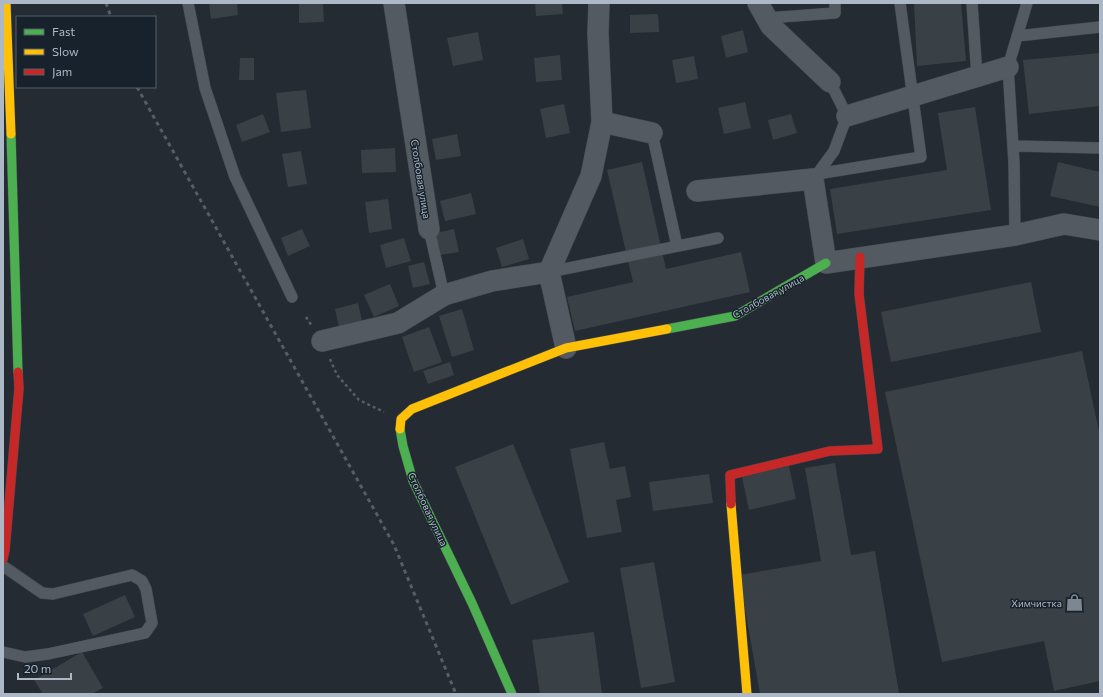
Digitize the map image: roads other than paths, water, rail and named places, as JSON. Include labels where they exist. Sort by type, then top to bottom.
[{"type":"street","points":[[3,559],[19,388],[7,96],[6,3]]},
{"type":"street","name":"Столбовая улица","points":[[394,3],[429,229]]},
{"type":"street","points":[[566,348],[549,272],[591,176],[602,122],[598,33],[599,3]]},
{"type":"street","points":[[762,11],[771,26],[830,82]]},
{"type":"street","points":[[847,116],[1008,67]]},
{"type":"street","points":[[602,122],[652,133]]},
{"type":"street","points":[[697,191],[815,177],[826,262]]},
{"type":"street","name":"Столбовая улица","points":[[512,694],[472,603],[413,481],[400,433],[401,419],[412,409],[566,348],[735,316],[826,262],[1015,235],[1064,224],[1100,230]]},
{"type":"street","points":[[747,694],[731,516],[730,475],[830,451],[878,449],[859,294],[860,257]]},
{"type":"street","points":[[322,341],[398,323],[444,294],[492,280],[549,272]]},
{"type":"lane","points":[[188,3],[205,88],[235,177],[292,297]]},
{"type":"lane","points":[[762,11],[835,13],[835,3]]},
{"type":"lane","points":[[815,177],[921,157],[900,3]]},
{"type":"lane","points":[[972,3],[977,77]]},
{"type":"lane","points":[[1015,235],[1013,146],[1008,67],[1027,3]]},
{"type":"lane","points":[[1017,36],[1100,27]]},
{"type":"lane","points":[[815,177],[834,151],[847,116],[830,82]]},
{"type":"lane","points":[[652,133],[677,246]]},
{"type":"lane","points":[[1013,146],[1100,148]]},
{"type":"lane","name":"Столбовая улица","points":[[429,229],[444,294]]},
{"type":"lane","points":[[549,272],[718,238]]},
{"type":"lane","points":[[3,566],[42,593],[53,594],[132,575],[142,581],[146,589],[152,623],[145,633],[48,654],[25,657],[3,652]]},
{"type":"railway","points":[[106,3],[111,16]]},
{"type":"railway","points":[[138,88],[394,545],[456,694]]},
{"type":"place","name":"Химчистка","points":[[1075,603]]}]
